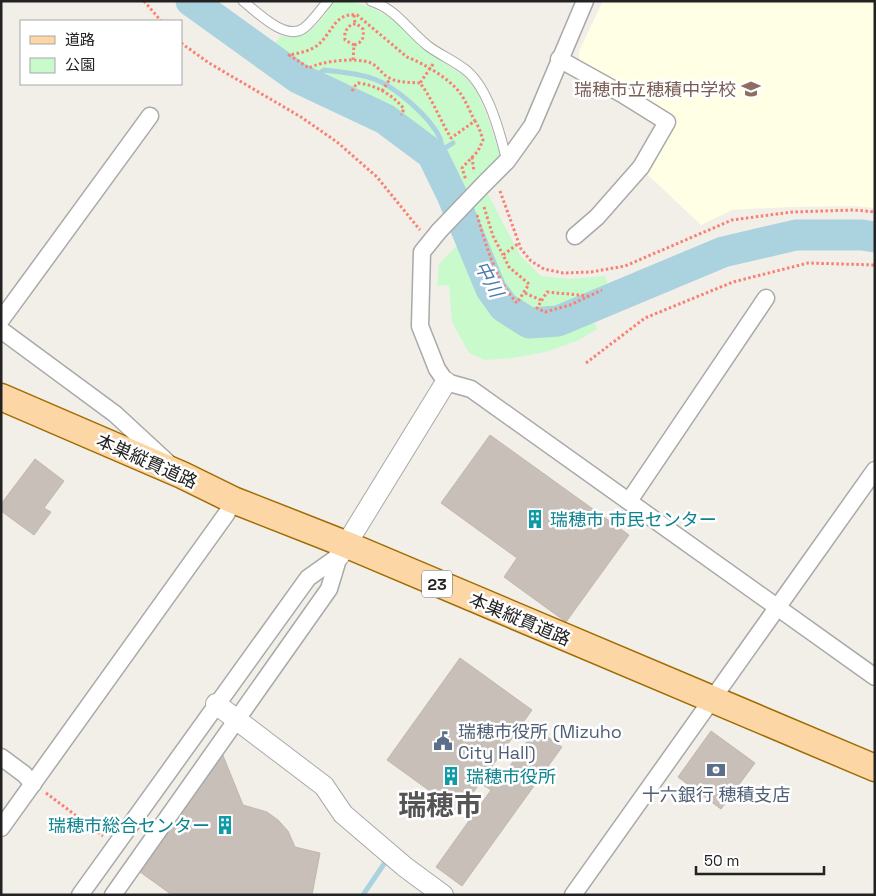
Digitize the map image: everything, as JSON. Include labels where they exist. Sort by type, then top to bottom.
[{"type":"main road","name":"本巣縦貫道路","points":[[1,397],[182,475],[342,550],[708,706],[875,785]]},
{"type":"main road","name":"本巣縦貫道路","points":[[1,415],[227,513],[342,550]]},
{"type":"main road","name":"本巣縦貫道路","points":[[708,706],[875,768]]},
{"type":"street","points":[[585,1],[532,126],[507,161],[481,182],[422,252],[420,326],[437,369],[446,382],[471,389],[875,677]]},
{"type":"street","points":[[559,59],[622,94],[667,122],[640,167],[597,217],[576,236]]},
{"type":"street","points":[[1,320],[150,116]]},
{"type":"street","points":[[628,501],[766,298]]},
{"type":"street","points":[[1,330],[115,414],[182,475]]},
{"type":"street","points":[[113,895],[329,589],[342,550],[446,382]]},
{"type":"street","points":[[573,895],[875,470]]},
{"type":"street","points":[[1,828],[227,513]]},
{"type":"street","points":[[80,895],[114,845],[308,578],[342,550]]},
{"type":"street","points":[[216,704],[324,786],[343,814],[405,867],[443,895]]},
{"type":"street","points":[[1,757],[24,774],[33,784]]},
{"type":"lane","points":[[243,1],[281,30],[291,33],[303,29],[328,1]]},
{"type":"lane","points":[[371,1],[396,14],[428,46],[468,72],[480,86],[493,116],[507,161]]},
{"type":"path","points":[[144,1],[160,20]]},
{"type":"path","points":[[475,121],[452,138],[439,118],[432,98],[420,83],[400,82],[390,79],[373,64],[365,61],[353,60],[316,64],[309,68],[289,55],[302,53],[316,46],[339,18],[348,14],[354,14],[407,57],[416,60],[448,81],[460,92],[479,128],[483,140],[478,151],[462,168],[481,182],[518,243],[531,261],[544,270],[563,273],[591,272],[625,266],[732,220],[792,212],[854,210],[875,212]]},
{"type":"path","points":[[354,14],[354,24]]},
{"type":"path","points":[[354,24],[363,29],[364,35],[363,40],[354,45],[345,40],[344,34],[347,28],[354,24]]},
{"type":"path","points":[[182,44],[209,64],[301,117],[337,142],[378,177],[406,210],[434,237]]},
{"type":"path","points":[[353,60],[354,45]]},
{"type":"path","points":[[420,83],[440,53]]},
{"type":"path","points":[[382,91],[390,79]]},
{"type":"path","points":[[352,91],[358,83],[367,84],[382,91],[398,102],[404,109],[401,115]]},
{"type":"path","points":[[475,211],[488,250],[507,292],[517,303],[529,284],[509,267],[503,255],[518,243]]},
{"type":"path","points":[[586,363],[645,318],[733,282],[808,263],[875,265]]},
{"type":"path","points":[[588,296],[547,292],[537,308],[545,312],[570,304],[602,290]]},
{"type":"path","points":[[525,293],[541,300]]},
{"type":"path","points":[[33,784],[114,845]]},
{"type":"shaded area","name":"瑞穂市立穂積中学校","points":[[603,1],[875,1],[875,208],[853,206],[732,210],[701,225],[646,173],[676,117],[579,60],[579,51]]},
{"type":"green space","points":[[348,1],[373,8],[393,19],[425,50],[464,76],[476,90],[501,157],[480,179],[520,255],[541,276],[569,279],[605,276],[615,306],[592,316],[597,329],[579,340],[546,352],[512,358],[485,360],[469,353],[452,322],[449,285],[437,286],[439,264],[475,227],[457,182],[443,156],[419,130],[388,110],[315,77],[271,51],[280,36],[299,36],[306,33],[318,23],[335,2]]},
{"type":"building","name":"瑞穂市 市民センター","points":[[490,435],[629,535],[566,622],[504,577],[517,558],[441,503]]},
{"type":"building","points":[[35,459],[64,481],[44,508],[51,512],[34,535],[1,511],[1,504]]},
{"type":"building","name":"瑞穂市役所","points":[[460,658],[532,710],[488,772],[500,780],[536,729],[562,747],[462,886],[436,867],[491,790],[480,783],[459,812],[387,760]]},
{"type":"building","name":"十六銀行 穂積支店","points":[[711,731],[755,763],[721,809],[678,777]]},
{"type":"building","name":"瑞穂市総合センター","points":[[222,753],[243,805],[267,812],[278,820],[288,831],[295,847],[320,853],[312,895],[172,895],[136,869]]},
{"type":"waterway","name":"中川","points":[[191,1],[298,78],[385,119],[432,154],[452,195],[491,289],[504,307],[529,323],[558,321],[723,252],[796,235],[862,235],[875,237]]},
{"type":"waterway","points":[[307,82],[324,70],[356,74],[374,79],[402,96],[421,112],[440,138],[442,150],[453,143]]},
{"type":"waterway","points":[[363,895],[384,864]]},
{"type":"place","name":"瑞穂市立穂積中学校","points":[[751,89]]},
{"type":"place","name":"瑞穂市 市民センター","points":[[535,519]]},
{"type":"place","name":"瑞穂市役所 (Mizuho City Hall)","points":[[443,741]]},
{"type":"place","name":"十六銀行 穂積支店","points":[[716,770]]},
{"type":"place","name":"瑞穂市役所","points":[[451,776]]},
{"type":"place","name":"瑞穂市総合センター","points":[[225,825]]},
{"type":"district","name":"瑞穂市","points":[[440,805]]}]
